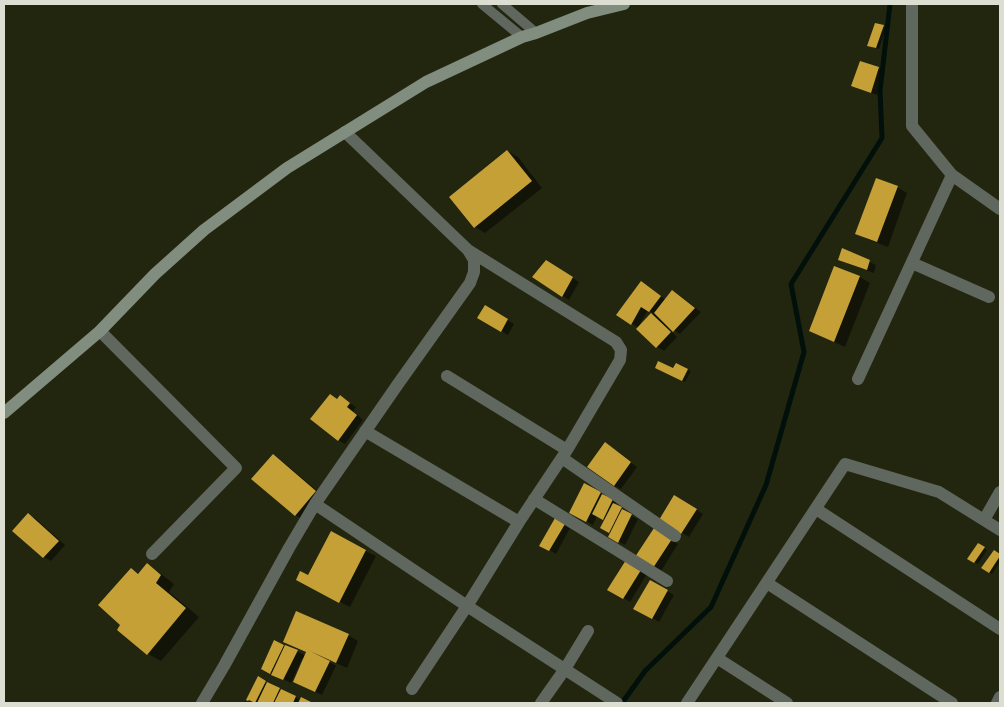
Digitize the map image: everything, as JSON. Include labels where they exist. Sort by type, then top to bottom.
[{"type":"street","points":[[4,413],[100,331],[155,274],[204,230],[287,168],[426,82],[522,37],[587,14],[624,4]]},
{"type":"street","points":[[912,4],[912,126],[952,174],[1000,209]]},
{"type":"street","points":[[345,132],[468,250],[616,342],[621,350],[620,360],[564,454],[412,689]]},
{"type":"street","points":[[858,379],[952,174]]},
{"type":"street","points":[[202,703],[288,548],[315,504],[470,284],[474,272],[474,260],[468,250]]},
{"type":"street","points":[[912,263],[989,296]]},
{"type":"street","points":[[100,331],[236,468],[152,554]]},
{"type":"street","points":[[447,376],[564,454],[675,536]]},
{"type":"street","points":[[365,431],[519,522]]},
{"type":"street","points":[[687,703],[845,464],[939,492],[1000,530]]},
{"type":"street","points":[[984,520],[1000,492]]},
{"type":"street","points":[[534,499],[668,582]]},
{"type":"street","points":[[315,504],[467,606],[614,701]]},
{"type":"street","points":[[816,509],[1000,629]]},
{"type":"street","points":[[767,582],[952,703]]},
{"type":"street","points":[[541,703],[588,632]]},
{"type":"street","points":[[717,658],[787,703]]},
{"type":"street","points":[[997,703],[1000,697]]},
{"type":"lane","points":[[482,4],[522,37]]},
{"type":"lane","points":[[502,4],[536,33]]},
{"type":"building","points":[[875,23],[884,25],[876,48],[867,46]]},
{"type":"building","points":[[860,61],[879,67],[871,93],[851,86]]},
{"type":"building","points":[[507,150],[532,181],[474,228],[449,197]]},
{"type":"building","points":[[876,178],[898,186],[877,242],[855,234]]},
{"type":"building","points":[[842,248],[870,260],[867,270],[838,260]]},
{"type":"building","points":[[546,260],[573,277],[562,297],[532,277]]},
{"type":"building","points":[[834,266],[860,276],[834,342],[809,331]]},
{"type":"building","points":[[641,281],[661,296],[649,312],[641,307],[631,325],[616,315]]},
{"type":"building","points":[[672,290],[695,308],[673,332],[654,313]]},
{"type":"building","points":[[485,305],[508,319],[501,332],[477,318]]},
{"type":"building","points":[[651,313],[671,332],[656,348],[636,329]]},
{"type":"building","points":[[658,361],[673,368],[676,363],[688,369],[682,381],[655,368]]},
{"type":"building","points":[[330,394],[337,399],[340,395],[350,403],[347,407],[357,415],[338,441],[310,419]]},
{"type":"building","points":[[605,442],[631,462],[614,486],[587,467]]},
{"type":"building","points":[[273,454],[316,491],[295,516],[251,479]]},
{"type":"building","points":[[584,483],[601,492],[586,522],[569,513]]},
{"type":"building","points":[[602,494],[613,499],[603,520],[592,514]]},
{"type":"building","points":[[674,495],[697,509],[681,534],[659,520]]},
{"type":"building","points":[[613,503],[622,507],[609,533],[600,528]]},
{"type":"building","points":[[622,509],[632,514],[618,543],[608,537]]},
{"type":"building","points":[[28,513],[59,541],[43,558],[12,531]]},
{"type":"building","points":[[555,518],[565,524],[549,551],[539,546]]},
{"type":"building","points":[[654,528],[672,539],[653,568],[635,557]]},
{"type":"building","points":[[331,531],[366,550],[339,603],[296,580],[300,571],[308,575]]},
{"type":"building","points":[[978,543],[985,547],[974,563],[967,559]]},
{"type":"building","points":[[994,550],[1000,556],[989,573],[981,568]]},
{"type":"building","points":[[626,560],[641,570],[623,599],[607,590]]},
{"type":"building","points":[[147,563],[161,575],[156,583],[186,608],[147,655],[117,630],[120,625],[98,605],[131,568],[138,574]]},
{"type":"building","points":[[650,580],[668,590],[652,619],[633,609]]},
{"type":"building","points":[[296,611],[349,634],[336,663],[310,651],[330,661],[315,692],[293,682],[306,652],[283,642]]},
{"type":"building","points":[[274,640],[284,645],[270,674],[261,669]]},
{"type":"building","points":[[285,645],[298,650],[283,680],[271,675]]},
{"type":"building","points":[[258,676],[266,681],[255,703],[246,700]]},
{"type":"building","points":[[267,682],[280,688],[273,703],[257,703]]},
{"type":"building","points":[[281,689],[296,696],[293,703],[274,703]]},
{"type":"building","points":[[301,697],[313,703],[298,703]]},
{"type":"waterway","points":[[622,703],[645,671],[711,607],[766,485],[804,352],[791,284],[882,138],[880,91],[890,4]]}]
